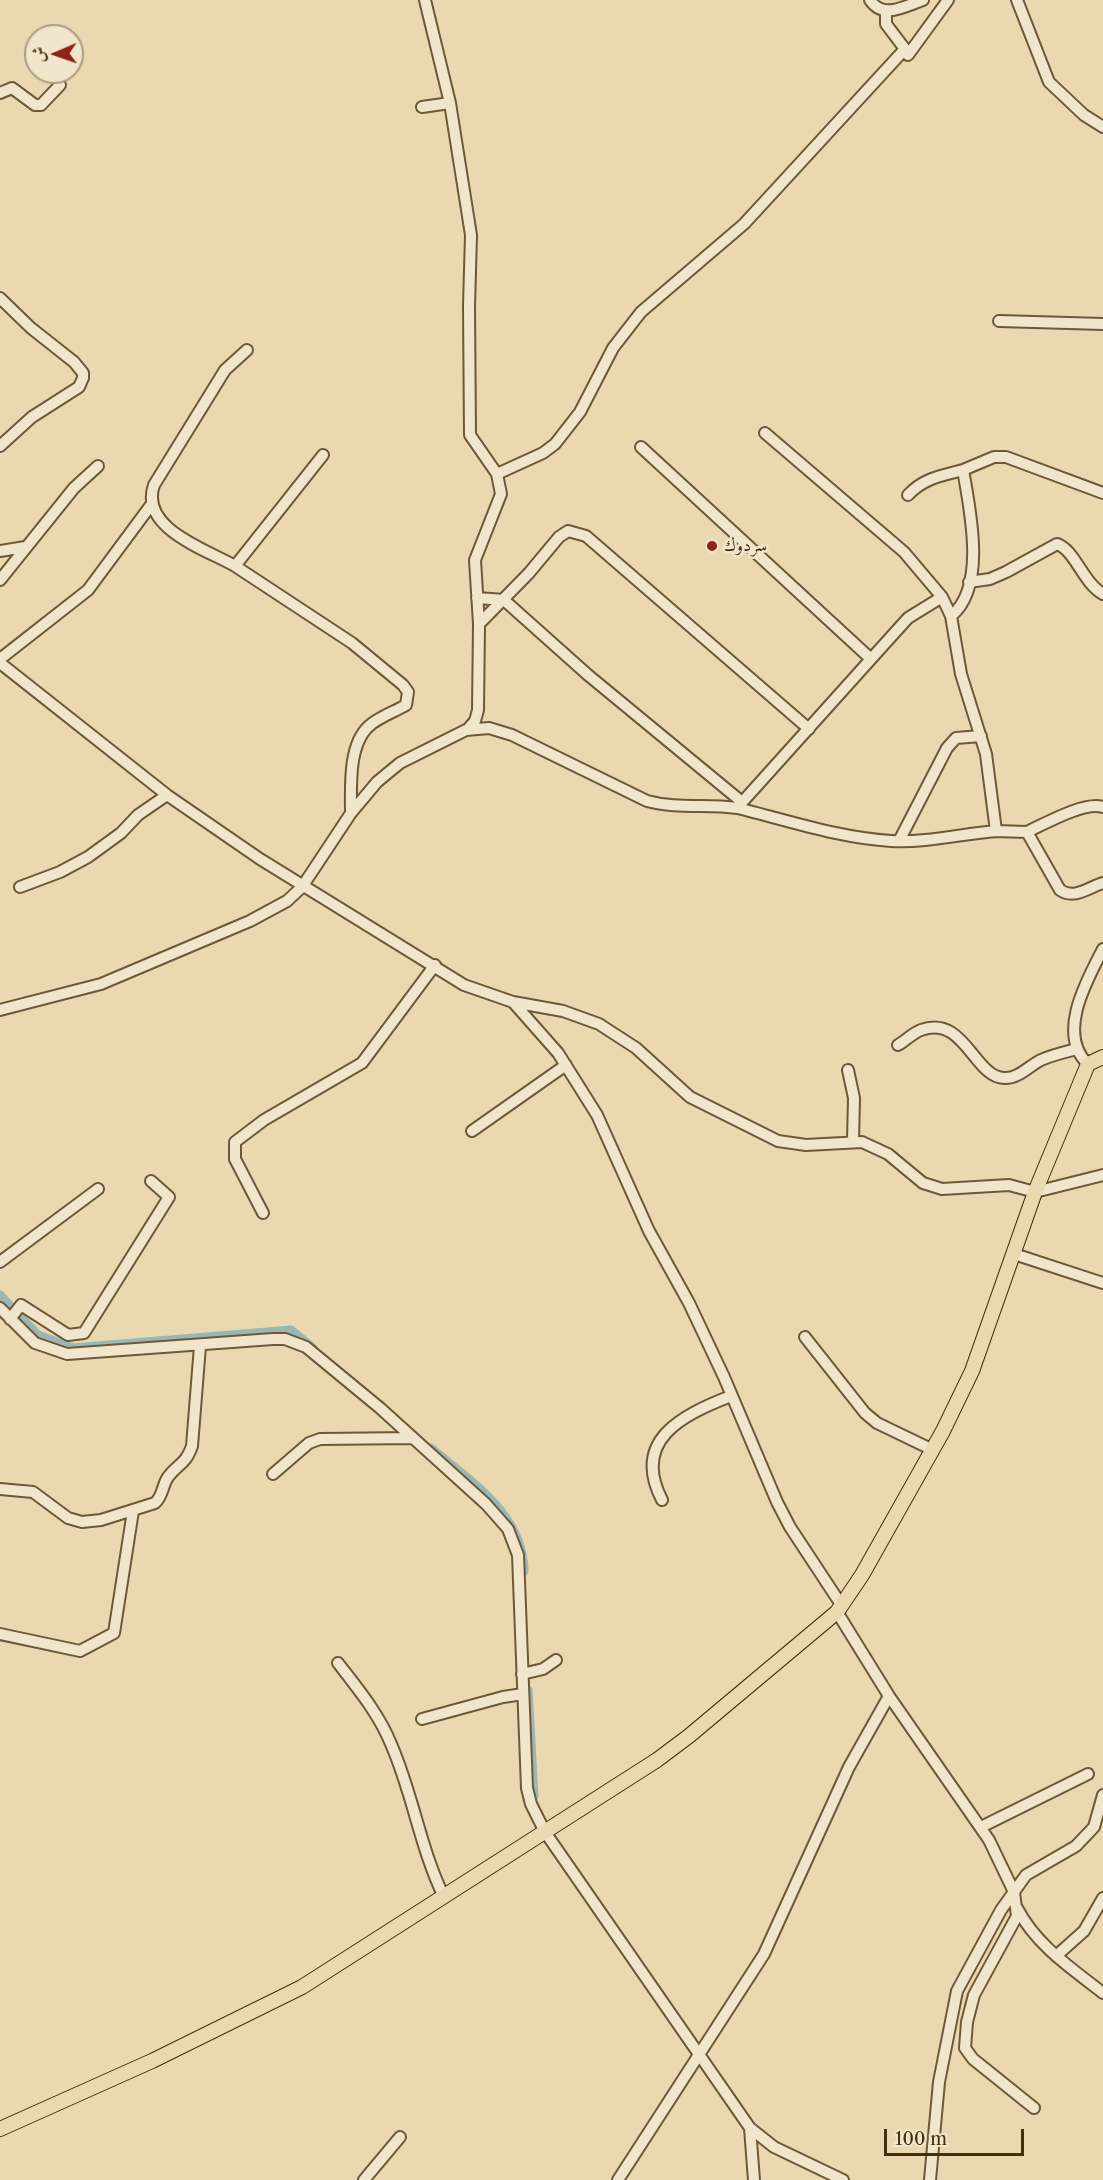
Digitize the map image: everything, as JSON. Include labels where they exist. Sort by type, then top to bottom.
[{"type":"main road","points":[[0,2129],[152,2061],[292,1992],[545,1832],[689,1736],[839,1609],[933,1450],[972,1371],[1035,1192],[1088,1064],[1103,1057]]},
{"type":"street","points":[[0,1010],[101,984],[250,921],[287,901],[302,886],[351,813],[377,782],[400,763],[466,730],[475,721],[478,710],[479,624],[475,560],[501,494],[497,474],[470,435],[471,235],[450,103],[425,0]]},
{"type":"street","points":[[870,0],[875,7],[886,11],[923,0]]},
{"type":"street","points":[[908,54],[948,0]]},
{"type":"street","points":[[1018,0],[1049,82],[1084,115],[1103,127]]},
{"type":"street","points":[[497,474],[543,453],[555,444],[580,412],[613,348],[640,312],[744,224],[905,50],[886,24],[886,11]]},
{"type":"street","points":[[0,93],[12,88],[35,105],[41,105],[60,85]]},
{"type":"street","points":[[422,107],[450,103]]},
{"type":"street","points":[[0,298],[74,363],[83,373],[84,378],[79,387],[32,417],[0,446]]},
{"type":"street","points":[[999,321],[1103,324]]},
{"type":"street","points":[[247,350],[225,370],[197,415],[154,485],[150,497],[151,506],[156,516],[180,536],[235,566],[352,643],[403,685],[408,692],[406,705],[376,721],[361,735],[356,747],[351,813]]},
{"type":"street","points":[[765,433],[904,552],[942,597],[951,616],[961,674],[981,736],[996,831]]},
{"type":"street","points":[[640,447],[871,659]]},
{"type":"street","points":[[235,566],[323,455]]},
{"type":"street","points":[[908,495],[918,484],[929,479],[963,470],[994,457],[1006,457],[1103,493]]},
{"type":"street","points":[[0,580],[74,488],[98,466]]},
{"type":"street","points":[[951,616],[960,608],[969,582],[974,531],[963,470]]},
{"type":"street","points":[[151,506],[88,590],[0,661],[167,795],[302,886],[476,991],[499,995],[513,1002],[563,1011],[599,1024],[636,1048],[690,1097],[778,1141],[806,1145],[853,1141],[880,1149],[923,1183],[936,1188],[1009,1185],[1035,1192],[1103,1175]]},
{"type":"street","points":[[479,624],[504,600],[559,537],[568,531],[577,532],[586,536],[809,729]]},
{"type":"street","points":[[969,582],[990,579],[1057,544],[1065,549],[1087,581],[1103,594]]},
{"type":"street","points":[[0,551],[25,547]]},
{"type":"street","points":[[739,805],[908,618],[942,597]]},
{"type":"street","points":[[477,598],[504,600],[739,805]]},
{"type":"street","points":[[466,730],[489,728],[512,735],[647,801],[667,807],[709,804],[739,805],[843,834],[899,841],[996,831],[1027,832],[1072,812],[1097,805],[1103,807]]},
{"type":"street","points":[[899,841],[947,748],[956,738],[981,736]]},
{"type":"street","points":[[20,887],[60,872],[88,857],[121,833],[138,815],[167,795]]},
{"type":"street","points":[[1027,832],[1063,892],[1076,894],[1103,883]]},
{"type":"street","points":[[1088,1064],[1077,1049],[1074,1030],[1088,978],[1103,949]]},
{"type":"street","points":[[263,1213],[235,1159],[235,1142],[264,1120],[362,1063],[435,966]]},
{"type":"street","points":[[513,1002],[566,1065],[612,1144],[649,1231],[689,1303],[790,1527],[889,1696],[981,1827],[1014,1892],[1017,1916],[974,1995],[967,2022],[965,2048],[973,2059],[1034,2108]]},
{"type":"street","points":[[898,1046],[921,1030],[933,1028],[945,1031],[962,1040],[990,1072],[1005,1078],[1012,1078],[1044,1059],[1077,1049]]},
{"type":"street","points":[[472,1131],[566,1065]]},
{"type":"street","points":[[848,1070],[854,1098],[853,1141]]},
{"type":"street","points":[[10,1319],[21,1305],[68,1335],[84,1333],[169,1197],[151,1181]]},
{"type":"street","points":[[0,1262],[98,1189]]},
{"type":"street","points":[[1014,1254],[1103,1283]]},
{"type":"street","points":[[0,1308],[35,1343],[67,1354],[273,1339],[297,1343],[316,1354],[486,1504],[514,1540],[519,1566],[527,1788],[531,1804],[545,1832],[750,2128],[774,2147],[843,2180]]},
{"type":"street","points":[[805,1336],[865,1413],[877,1423],[933,1450]]},
{"type":"street","points":[[0,1489],[33,1492],[68,1518],[82,1522],[101,1520],[133,1511],[159,1499],[167,1479],[188,1459],[192,1446],[200,1346]]},
{"type":"street","points":[[662,1500],[653,1483],[651,1468],[660,1437],[708,1404],[731,1396]]},
{"type":"street","points":[[273,1474],[309,1443],[320,1439],[413,1438]]},
{"type":"street","points":[[0,1634],[80,1651],[114,1633],[133,1511]]},
{"type":"street","points":[[522,1674],[543,1669],[556,1660]]},
{"type":"street","points":[[338,1663],[363,1695],[391,1744],[434,1875],[444,1897]]},
{"type":"street","points":[[422,1719],[503,1696],[523,1694]]},
{"type":"street","points":[[618,2180],[764,1954],[849,1767],[889,1696]]},
{"type":"street","points":[[981,1827],[1088,1774]]},
{"type":"street","points":[[930,2180],[939,2082],[957,1991],[1000,1910],[1026,1875],[1076,1846],[1094,1827],[1103,1796]]},
{"type":"street","points":[[1056,1956],[1084,1931],[1103,1898]]},
{"type":"street","points":[[1017,1908],[1026,1925],[1056,1956],[1103,1993]]},
{"type":"street","points":[[750,2128],[754,2180]]},
{"type":"street","points":[[364,2180],[400,2137]]},
{"type":"waterway","points":[[0,1295],[38,1335],[73,1348],[291,1330],[313,1348]]},
{"type":"waterway","points":[[431,1448],[478,1487],[505,1516],[515,1533],[524,1571]]},
{"type":"waterway","points":[[528,1690],[534,1796]]},
{"type":"place","name":"سردوك","points":[[712,546]]}]
